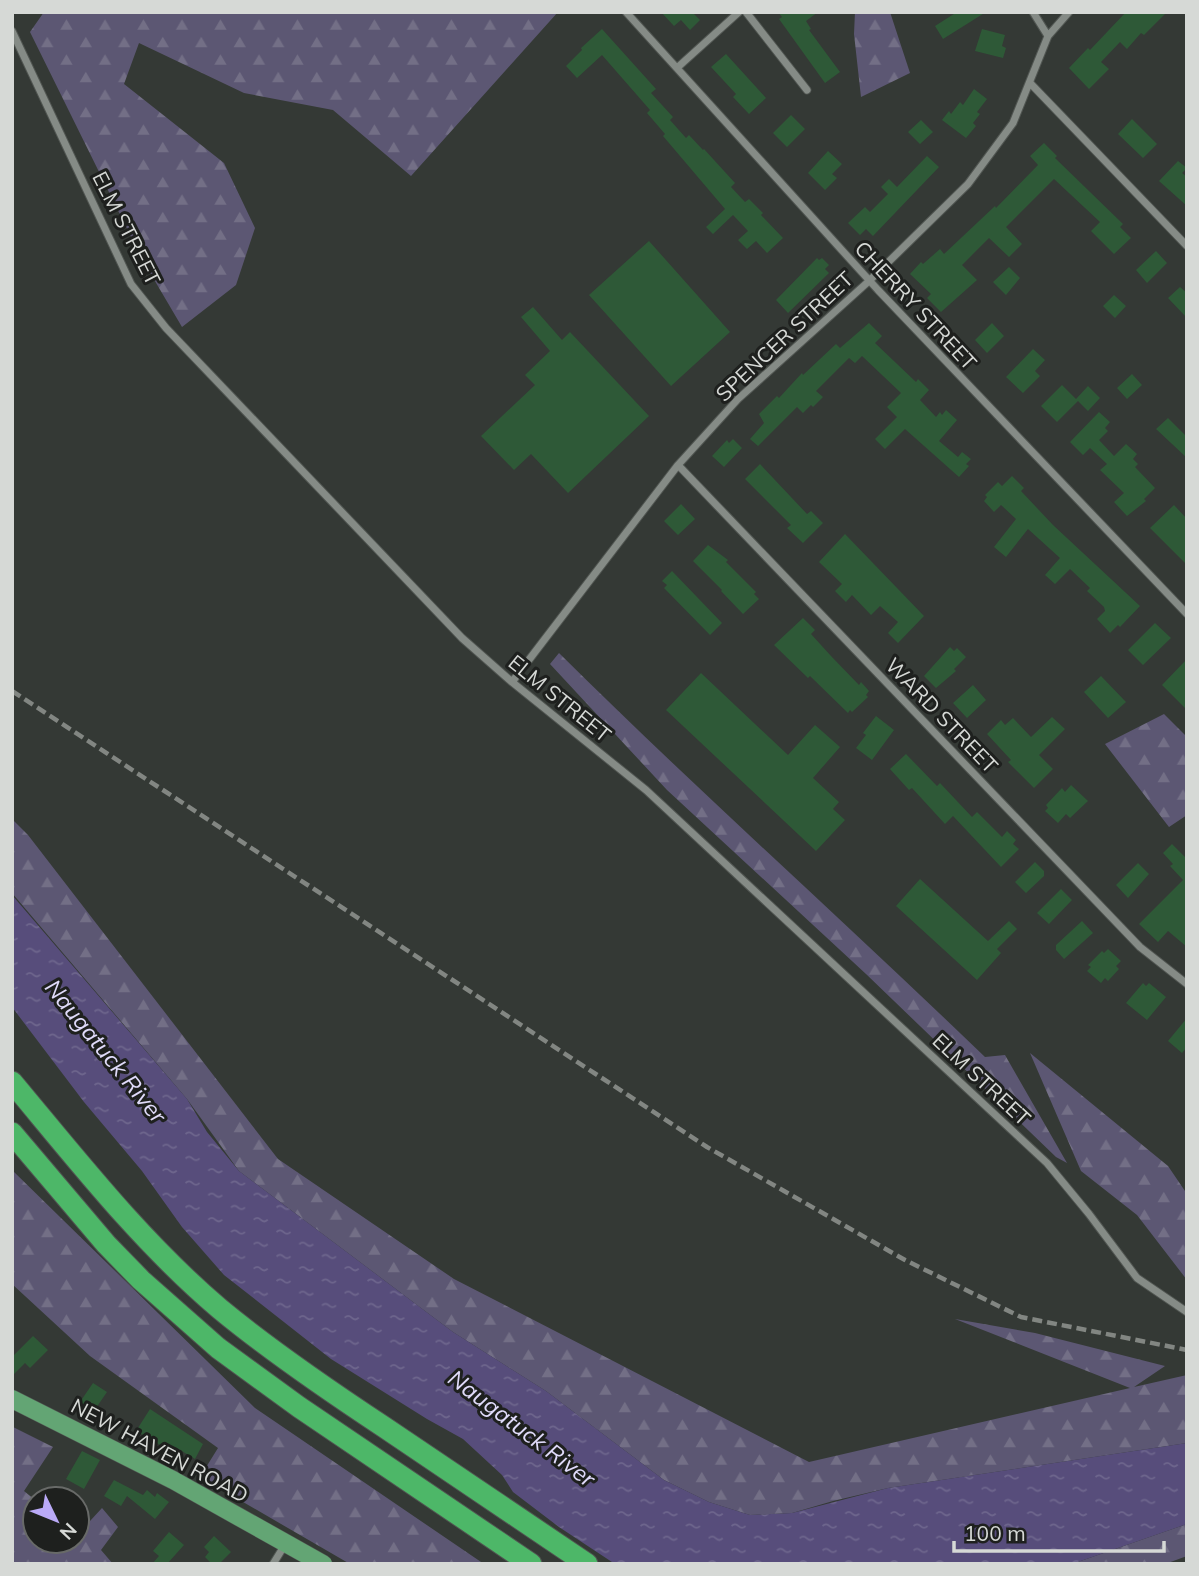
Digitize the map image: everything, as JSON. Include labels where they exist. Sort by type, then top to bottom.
[{"type":"highway","points":[[12,1082],[119,1210],[154,1248],[220,1308],[322,1385],[587,1564]]},
{"type":"highway","points":[[12,1133],[106,1244],[141,1280],[218,1348],[299,1407],[531,1564]]},
{"type":"main road","name":"NEW HAVEN ROAD","points":[[12,1399],[173,1480],[323,1564]]},
{"type":"street","name":"CHERRY STREET","points":[[626,12],[869,281],[1187,614]]},
{"type":"street","points":[[678,67],[738,12]]},
{"type":"street","points":[[746,12],[807,90]]},
{"type":"street","points":[[1033,12],[1048,36]]},
{"type":"street","name":"SPENCER STREET","points":[[512,682],[678,465],[738,399],[869,281],[968,184],[1013,123],[1031,84],[1048,36],[1069,12]]},
{"type":"street","name":"ELM STREET","points":[[12,32],[131,284],[166,328],[462,638],[646,790],[1047,1163],[1137,1278],[1187,1312]]},
{"type":"street","points":[[1031,84],[1187,246]]},
{"type":"street","name":"WARD STREET","points":[[678,465],[1140,947],[1187,984]]},
{"type":"street","points":[[273,1564],[286,1543]]},
{"type":"green space","points":[[44,12],[558,12],[411,176],[333,110],[244,93],[139,43],[124,84],[224,163],[255,228],[236,285],[182,327],[142,259],[30,32]]},
{"type":"green space","points":[[855,12],[890,12],[910,73],[861,97],[854,34]]},
{"type":"green space","points":[[559,653],[985,1057],[1005,1055],[1067,1163],[1056,1157],[866,974],[667,790],[550,664]]},
{"type":"green space","points":[[1164,714],[1187,737],[1187,815],[1169,827],[1105,744]]},
{"type":"green space","points":[[12,819],[28,835],[278,1159],[454,1279],[809,1462],[1130,1388],[955,1319],[1035,1333],[1165,1366],[1134,1387],[1187,1375],[1187,1443],[888,1488],[792,1513],[750,1515],[709,1502],[664,1480],[546,1391],[453,1332],[239,1171],[187,1099],[12,893]]},
{"type":"green space","points":[[1030,1053],[1168,1166],[1187,1194],[1187,1280],[1137,1215],[1081,1171]]},
{"type":"green space","points":[[12,1170],[255,1408],[484,1564],[350,1564],[200,1477],[218,1448],[90,1356],[12,1284]]},
{"type":"green space","points":[[13,1427],[53,1447],[28,1485],[21,1485],[21,1555],[91,1555],[91,1520],[102,1508],[118,1527],[101,1550],[113,1564],[12,1564]]},
{"type":"green space","points":[[1187,1524],[1187,1556],[1165,1564],[1072,1564]]},
{"type":"water","name":"Naugatuck River","points":[[12,895],[187,1099],[207,1132],[239,1171],[453,1332],[546,1391],[664,1480],[709,1502],[750,1515],[792,1513],[888,1488],[1187,1443],[1187,1524],[1072,1564],[615,1564],[513,1492],[502,1475],[463,1439],[331,1359],[224,1275],[182,1227],[142,1171],[84,1102],[12,1007]]},
{"type":"building","points":[[661,12],[692,12],[700,20],[690,30],[681,20],[674,26]]},
{"type":"building","points":[[778,12],[818,12],[806,21],[811,29],[809,30],[840,72],[825,83],[779,19],[782,17]]},
{"type":"building","points":[[957,12],[986,12],[943,39],[935,26]]},
{"type":"building","points":[[1126,12],[1167,12],[1144,35],[1141,33],[1127,49],[1120,42],[1101,62],[1109,69],[1089,89],[1069,68]]},
{"type":"building","points":[[602,29],[656,89],[651,93],[673,117],[670,120],[686,138],[689,135],[704,149],[735,183],[731,187],[745,202],[749,199],[783,238],[767,253],[756,241],[747,249],[738,240],[748,231],[733,215],[713,234],[706,227],[725,209],[663,136],[665,134],[647,113],[650,110],[602,55],[577,78],[566,66]]},
{"type":"building","points":[[982,29],[1005,35],[1002,46],[1006,48],[1003,58],[975,51]]},
{"type":"building","points":[[726,54],[766,98],[749,114],[733,97],[736,94],[711,67]]},
{"type":"building","points":[[974,89],[987,99],[977,112],[980,114],[973,123],[976,126],[966,138],[942,120],[949,111],[951,114],[960,102],[963,105]]},
{"type":"building","points":[[791,115],[805,129],[787,147],[773,133]]},
{"type":"building","points":[[1132,119],[1157,144],[1143,158],[1118,134]]},
{"type":"building","points":[[921,120],[933,132],[920,144],[908,132]]},
{"type":"building","points":[[1044,143],[1057,156],[1055,158],[1123,224],[1120,227],[1131,238],[1114,254],[1091,231],[1100,222],[1054,179],[1006,227],[1022,244],[1009,257],[989,238],[962,265],[977,280],[941,312],[927,298],[931,294],[910,274],[921,262],[923,264],[940,249],[944,254],[995,206],[996,208],[1038,165],[1030,156]]},
{"type":"building","points":[[828,151],[842,164],[832,174],[837,178],[825,190],[808,173]]},
{"type":"building","points":[[927,156],[939,167],[873,236],[866,229],[860,235],[848,223],[865,207],[870,212],[888,194],[881,187],[889,179],[897,187]]},
{"type":"building","points":[[1178,161],[1187,168],[1182,173],[1187,177],[1187,206],[1159,181]]},
{"type":"building","points":[[649,241],[730,332],[671,386],[589,295]]},
{"type":"building","points":[[1156,251],[1167,263],[1147,283],[1136,270]]},
{"type":"building","points":[[817,258],[822,258],[829,265],[825,269],[829,273],[788,313],[776,300]]},
{"type":"building","points":[[1009,267],[1020,278],[1006,295],[993,282]]},
{"type":"building","points":[[1180,287],[1187,293],[1187,318],[1168,298]]},
{"type":"building","points":[[1114,295],[1126,306],[1115,318],[1103,306]]},
{"type":"building","points":[[533,307],[562,340],[570,332],[649,416],[568,493],[531,454],[514,470],[481,436],[535,385],[525,375],[550,351],[521,317]]},
{"type":"building","points":[[869,323],[882,336],[875,343],[916,382],[918,379],[929,390],[920,400],[936,417],[946,410],[957,420],[939,441],[958,457],[962,452],[971,459],[966,464],[969,466],[959,477],[905,429],[885,449],[875,439],[897,417],[887,407],[901,393],[862,356],[855,363],[849,358],[816,391],[823,397],[813,407],[811,405],[803,413],[797,407],[758,446],[750,439],[764,423],[759,414],[777,396],[779,398],[802,373],[803,375],[836,344],[840,348]]},
{"type":"building","points":[[992,323],[1004,336],[987,353],[975,340]]},
{"type":"building","points":[[1033,349],[1045,360],[1035,371],[1040,376],[1023,393],[1006,377]]},
{"type":"building","points":[[1132,374],[1142,385],[1127,399],[1117,388]]},
{"type":"building","points":[[1062,385],[1076,399],[1088,386],[1100,398],[1088,411],[1078,401],[1057,422],[1041,406]]},
{"type":"building","points":[[1099,412],[1110,422],[1105,428],[1108,431],[1099,440],[1114,456],[1126,444],[1137,454],[1133,459],[1138,464],[1135,467],[1155,488],[1144,499],[1146,501],[1127,516],[1114,502],[1124,493],[1100,470],[1107,464],[1090,448],[1083,455],[1070,442]]},
{"type":"building","points":[[1168,418],[1187,437],[1187,458],[1156,429]]},
{"type":"building","points":[[733,439],[742,448],[724,467],[712,456],[727,440],[729,443]]},
{"type":"building","points":[[760,464],[807,514],[811,511],[823,523],[803,543],[787,528],[791,525],[745,479]]},
{"type":"building","points":[[1012,476],[1024,488],[1021,491],[1053,525],[1140,606],[1120,627],[1118,625],[1110,633],[1097,619],[1105,611],[1104,607],[1087,591],[1090,588],[1070,569],[1055,584],[1045,575],[1060,558],[1028,529],[1006,557],[994,547],[1016,519],[1001,505],[994,512],[984,501],[987,497],[985,495],[998,482],[1002,486]]},
{"type":"building","points":[[681,504],[695,519],[678,535],[664,521]]},
{"type":"building","points":[[1174,505],[1187,519],[1187,565],[1150,528]]},
{"type":"building","points":[[845,534],[924,616],[898,643],[888,633],[898,622],[880,606],[871,615],[852,595],[846,602],[835,591],[842,584],[819,562]]},
{"type":"building","points":[[708,545],[728,560],[726,562],[756,592],[754,594],[759,599],[743,614],[693,561]]},
{"type":"building","points":[[672,571],[722,623],[710,635],[664,588],[667,585],[662,581]]},
{"type":"building","points":[[803,618],[815,630],[811,634],[859,685],[861,682],[869,691],[866,695],[868,697],[852,712],[850,710],[848,713],[774,645]]},
{"type":"building","points":[[1155,623],[1171,638],[1143,665],[1128,650]]},
{"type":"building","points":[[950,647],[954,651],[957,648],[966,657],[954,669],[956,671],[936,688],[924,676]]},
{"type":"building","points":[[1187,659],[1187,710],[1162,685]]},
{"type":"building","points":[[701,673],[788,755],[815,725],[840,747],[813,778],[839,802],[833,809],[845,820],[816,851],[666,710]]},
{"type":"building","points":[[1101,676],[1126,702],[1108,718],[1084,692]]},
{"type":"building","points":[[973,685],[986,700],[967,718],[953,703]]},
{"type":"building","points":[[876,716],[894,730],[872,760],[856,748]]},
{"type":"building","points":[[1052,717],[1065,729],[1039,755],[1053,769],[1034,788],[1008,762],[1011,760],[987,734],[1001,720],[1005,725],[1013,718],[1031,737]]},
{"type":"building","points":[[906,754],[937,786],[940,783],[972,817],[977,812],[1002,837],[1007,831],[1016,840],[1013,844],[1019,849],[1001,867],[953,816],[945,824],[912,788],[909,790],[890,769]]},
{"type":"building","points":[[1071,785],[1088,801],[1070,818],[1066,814],[1058,823],[1045,811],[1048,808],[1046,805],[1062,788],[1065,792]]},
{"type":"building","points":[[1172,844],[1187,859],[1187,947],[1168,931],[1158,942],[1139,924],[1183,880],[1170,866],[1173,864],[1163,853]]},
{"type":"building","points":[[1035,862],[1044,871],[1044,876],[1026,893],[1015,882]]},
{"type":"building","points":[[1138,863],[1149,874],[1128,898],[1116,885]]},
{"type":"building","points":[[920,879],[988,941],[1009,921],[1017,929],[997,949],[1001,953],[977,980],[896,906]]},
{"type":"building","points":[[1061,889],[1072,900],[1049,924],[1037,913]]},
{"type":"building","points":[[1082,921],[1093,933],[1064,959],[1056,950],[1056,945]]},
{"type":"building","points":[[1108,949],[1121,961],[1116,966],[1119,969],[1108,981],[1105,978],[1101,983],[1087,971],[1091,967],[1088,965],[1102,951],[1104,953]]},
{"type":"building","points":[[1143,983],[1146,986],[1149,983],[1166,997],[1147,1020],[1126,1003]]},
{"type":"building","points":[[1187,1018],[1187,1047],[1182,1053],[1168,1041]]},
{"type":"building","points":[[33,1336],[48,1350],[30,1368],[25,1363],[12,1376],[12,1357]]},
{"type":"building","points":[[93,1383],[107,1392],[94,1411],[80,1402]]},
{"type":"building","points":[[150,1409],[203,1444],[195,1459],[175,1447],[172,1452],[136,1431]]},
{"type":"building","points":[[82,1451],[100,1460],[86,1485],[77,1485],[66,1479]]},
{"type":"building","points":[[114,1480],[143,1495],[147,1490],[155,1497],[157,1493],[169,1502],[155,1519],[127,1496],[121,1506],[104,1496]]},
{"type":"building","points":[[169,1532],[184,1545],[167,1564],[152,1564],[159,1556],[153,1551]]},
{"type":"building","points":[[214,1536],[231,1552],[219,1564],[212,1564],[205,1557],[209,1552],[204,1547]]},
{"type":"railway","points":[[12,691],[707,1147],[905,1260],[1021,1317],[1187,1350]]}]
